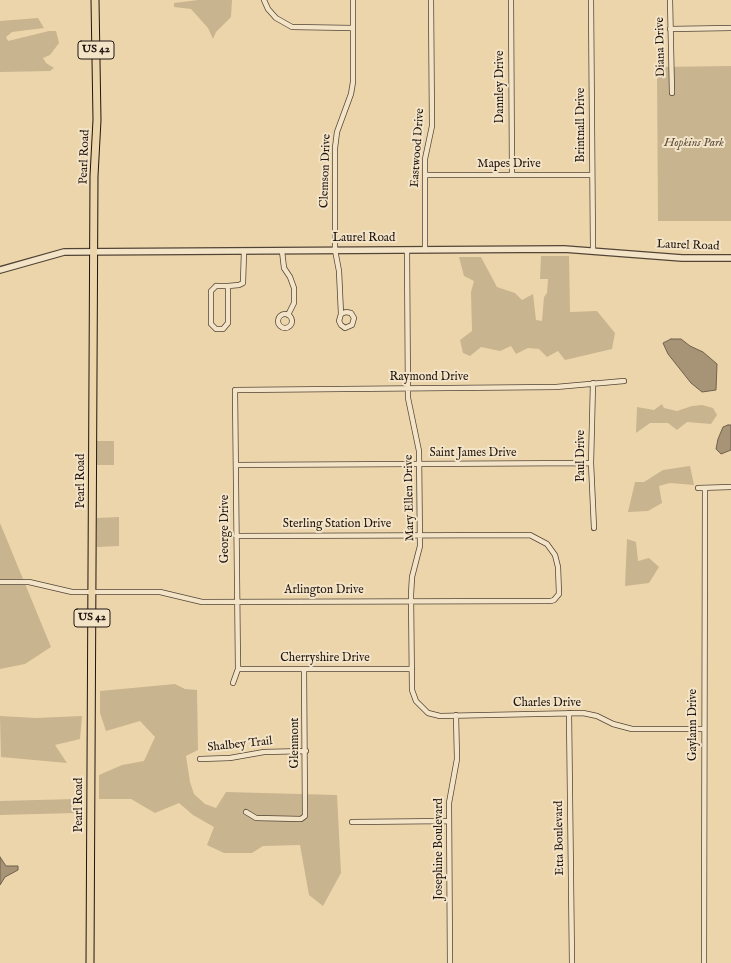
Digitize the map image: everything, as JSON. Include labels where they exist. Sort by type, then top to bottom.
[{"type":"main road","name":"Pearl Road","points":[[90,963],[94,176],[97,120],[95,0]]},
{"type":"street","points":[[264,0],[268,9],[276,18],[292,27],[354,28]]},
{"type":"street","name":"Clemson Drive","points":[[341,314],[339,271],[334,250],[335,148],[337,132],[351,94],[353,82],[353,0]]},
{"type":"street","name":"Eastwood Drive","points":[[425,250],[425,159],[432,126],[431,0]]},
{"type":"street","name":"Dannley Drive","points":[[511,0],[512,174]]},
{"type":"street","name":"Brintnall Drive","points":[[591,0],[593,250]]},
{"type":"street","name":"Diana Drive","points":[[670,0],[672,92]]},
{"type":"street","points":[[670,29],[731,28]]},
{"type":"street","name":"Mapes Drive","points":[[425,175],[592,175]]},
{"type":"street","name":"Mary Ellen Drive","points":[[407,250],[408,388],[409,408],[418,442],[420,535],[419,556],[412,577],[412,690],[419,706],[434,715],[456,716]]},
{"type":"street","name":"Laurel Road","points":[[0,270],[14,268],[58,253],[94,252],[593,250],[682,258],[731,258]]},
{"type":"street","points":[[228,286],[228,323],[223,329],[216,329],[211,324],[211,291],[216,286],[239,285],[244,283],[244,251]]},
{"type":"street","points":[[282,251],[284,268],[290,277],[294,288],[294,303],[288,315]]},
{"type":"street","name":"Raymond Drive","points":[[235,390],[556,387],[624,381]]},
{"type":"street","name":"Paul Drive","points":[[593,383],[591,463],[594,528]]},
{"type":"street","name":"George Drive","points":[[234,684],[238,669],[235,390]]},
{"type":"street","name":"Saint James Drive","points":[[236,464],[591,463]]},
{"type":"street","points":[[698,488],[731,487]]},
{"type":"street","name":"Gaylann Drive","points":[[704,963],[705,488]]},
{"type":"street","name":"Sterling Station Drive","points":[[236,536],[524,534],[536,537],[546,544],[557,561],[557,597]]},
{"type":"street","name":"Arlington Drive","points":[[0,582],[29,582],[66,591],[160,592],[202,602],[551,601],[557,597]]},
{"type":"street","name":"Cherryshire Drive","points":[[238,669],[412,669]]},
{"type":"street","name":"Glenmont","points":[[246,812],[256,818],[301,819],[305,816],[306,751],[304,669]]},
{"type":"street","name":"Etta Boulevard","points":[[569,713],[572,963]]},
{"type":"street","name":"Charles Drive","points":[[456,716],[483,714],[592,714],[618,726],[632,729],[704,729]]},
{"type":"street","name":"Josephine Boulevard","points":[[450,963],[449,796],[457,759],[456,716]]},
{"type":"street","name":"Shalbey Trail","points":[[200,759],[230,758],[264,752],[306,751]]},
{"type":"street","points":[[352,822],[449,820]]},
{"type":"green space","points":[[198,0],[232,0],[231,17],[216,32],[213,39],[208,28],[191,9],[174,7],[174,3]]},
{"type":"green space","points":[[38,18],[44,28],[12,32],[6,37],[8,41],[49,31],[56,31],[59,43],[50,55],[43,58],[46,63],[54,68],[50,71],[0,72],[0,21]]},
{"type":"green space","name":"Hopkins Park","points":[[731,66],[731,221],[658,221],[657,67]]},
{"type":"green space","points":[[541,256],[569,256],[570,312],[597,311],[615,333],[612,349],[565,360],[558,351],[547,357],[539,349],[528,348],[516,354],[511,346],[500,351],[481,347],[470,356],[463,353],[460,340],[472,331],[471,292],[474,281],[464,276],[459,257],[481,257],[497,287],[515,293],[522,300],[533,294],[536,320],[542,321],[544,297],[547,293],[548,279],[540,279]]},
{"type":"green space","points":[[662,404],[664,408],[677,411],[692,406],[702,405],[713,408],[717,415],[711,424],[687,422],[677,430],[668,423],[650,423],[636,433],[637,407],[654,410]]},
{"type":"green space","points":[[97,441],[114,441],[114,465],[96,465]]},
{"type":"green space","points":[[690,466],[694,485],[670,483],[659,486],[662,503],[648,511],[628,512],[635,482],[644,482],[663,470]]},
{"type":"green space","points":[[119,517],[119,546],[97,547],[97,518]]},
{"type":"green space","points":[[0,523],[51,647],[25,664],[0,669]]},
{"type":"green space","points":[[627,539],[636,542],[638,561],[649,558],[659,567],[649,583],[625,586]]},
{"type":"green space","points":[[175,684],[185,689],[197,690],[198,750],[186,756],[190,782],[194,794],[205,804],[216,808],[226,792],[337,795],[341,873],[323,906],[309,895],[300,845],[263,846],[252,853],[224,853],[207,845],[214,827],[193,815],[179,803],[155,813],[131,799],[99,799],[99,775],[122,765],[144,761],[155,737],[140,721],[106,731],[100,713],[100,691]]},
{"type":"green space","points":[[0,716],[36,718],[82,716],[80,739],[55,745],[67,763],[1,757]]},
{"type":"green space","points":[[75,799],[75,813],[0,815],[0,801]]},
{"type":"shaded area","points":[[671,339],[681,339],[690,346],[703,352],[717,364],[716,390],[702,392],[691,383],[668,354],[663,343]]},
{"type":"shaded area","points":[[731,425],[731,450],[721,454],[716,449],[718,439],[723,427]]},
{"type":"shaded area","points":[[0,857],[6,866],[18,866],[18,870],[5,877],[0,885]]}]
